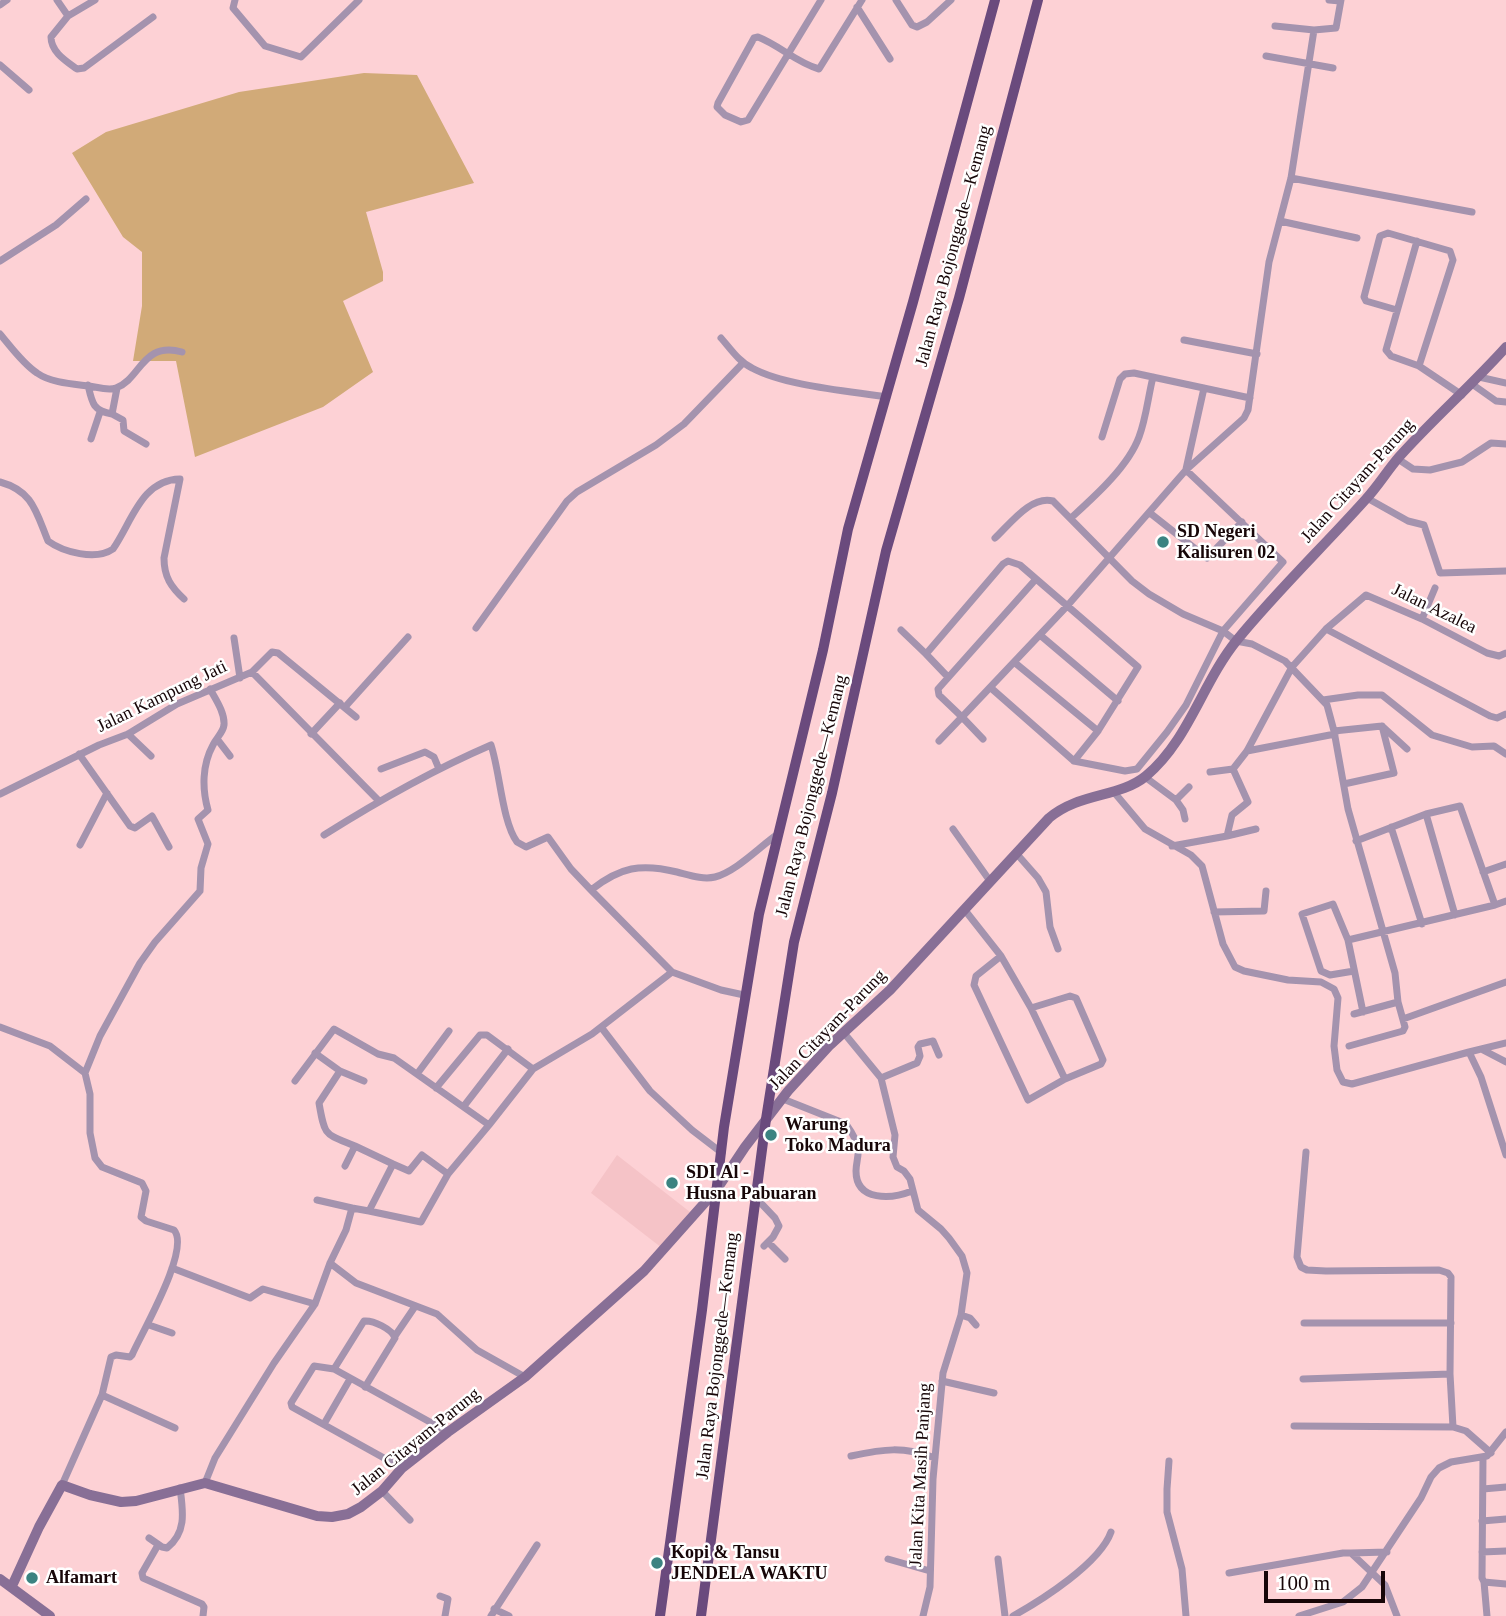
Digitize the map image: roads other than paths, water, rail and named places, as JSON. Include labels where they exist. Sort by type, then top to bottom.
[{"type":"highway","name":"Jalan Raya Bojonggede—Kemang","points":[[660,1616],[744,995],[759,914],[823,650],[848,530],[995,0]]},
{"type":"highway","name":"Jalan Raya Bojonggede—Kemang","points":[[701,1616],[755,1198],[794,942],[835,780],[886,551],[959,298],[1038,0]]},
{"type":"main road","name":"Jalan Citayam-Parung","points":[[62,1485],[115,1502],[136,1501],[205,1483],[325,1517],[348,1514],[382,1491],[402,1468],[525,1377],[644,1270],[717,1189],[783,1099],[844,1033],[890,990],[1049,818],[1064,806],[1112,791],[1144,777],[1157,765],[1182,733],[1217,666],[1236,641],[1305,562],[1367,498],[1398,459],[1506,347]]},
{"type":"main road","points":[[12,1586],[62,1485]]},
{"type":"main road","points":[[0,1579],[50,1616]]},
{"type":"street","points":[[0,5],[7,0]]},
{"type":"street","points":[[57,0],[68,16]]},
{"type":"street","points":[[94,0],[68,16],[53,34],[51,41],[61,57],[79,69],[153,17]]},
{"type":"street","points":[[235,0],[233,8],[265,47],[301,57],[359,0]]},
{"type":"street","points":[[821,0],[788,53],[747,121],[741,122],[718,109],[718,103],[754,38],[760,38],[788,53],[816,69],[820,69],[859,4],[890,59]]},
{"type":"street","points":[[896,0],[915,27],[927,22],[951,0]]},
{"type":"street","points":[[938,0],[943,8]]},
{"type":"street","points":[[1275,26],[1314,30],[1336,28],[1340,1],[1329,0]]},
{"type":"street","points":[[939,741],[1111,558],[1186,470],[1244,418],[1251,398],[1269,262],[1291,178],[1314,30]]},
{"type":"street","points":[[1266,56],[1333,68]]},
{"type":"street","points":[[0,65],[29,90]]},
{"type":"street","points":[[1291,178],[1472,212]]},
{"type":"street","points":[[0,261],[56,225],[86,199]]},
{"type":"street","points":[[1280,221],[1357,238]]},
{"type":"street","points":[[1397,310],[1366,301],[1364,298],[1382,234],[1388,233],[1447,249],[1454,260],[1419,366]]},
{"type":"street","points":[[1417,241],[1387,352],[1419,366],[1462,395]]},
{"type":"street","points":[[0,334],[37,373],[62,382],[117,388]]},
{"type":"street","points":[[720,338],[743,363],[757,371],[786,380],[887,397]]},
{"type":"street","points":[[1184,340],[1257,354]]},
{"type":"street","points":[[112,414],[117,388],[152,356],[167,350],[183,352]]},
{"type":"street","points":[[476,628],[566,501],[656,445],[684,424],[743,363]]},
{"type":"street","points":[[1102,437],[1122,376],[1134,373],[1251,398]]},
{"type":"street","points":[[1071,518],[1108,481],[1134,447],[1141,433],[1153,377]]},
{"type":"street","points":[[1476,381],[1506,383]]},
{"type":"street","points":[[1476,381],[1496,401],[1506,402]]},
{"type":"street","points":[[88,385],[91,399],[100,412],[122,418],[124,431],[146,444]]},
{"type":"street","points":[[1186,470],[1204,388]]},
{"type":"street","points":[[91,439],[100,412]]},
{"type":"street","points":[[1398,459],[1413,469],[1430,470],[1462,461],[1491,443],[1506,444]]},
{"type":"street","points":[[991,688],[1074,761],[1125,771],[1137,769],[1186,705],[1223,631],[1283,562],[1186,470]]},
{"type":"street","points":[[0,482],[16,487],[30,499],[48,541],[52,544],[78,552],[97,554],[113,549],[136,508],[157,484],[164,480],[180,478],[164,569],[173,589],[184,599]]},
{"type":"street","points":[[1367,498],[1408,522],[1424,525],[1440,573],[1506,570]]},
{"type":"street","points":[[995,538],[1034,503],[1040,500],[1053,501],[1132,581],[1158,600],[1223,631],[1236,641],[1268,651],[1292,667],[1323,701],[1335,733],[1356,841],[1395,973],[1404,1031],[1349,1046]]},
{"type":"street","points":[[1150,513],[1207,558],[1242,522]]},
{"type":"street","points":[[926,654],[1003,564],[1009,561],[1017,563],[1137,664],[1138,668],[1118,701],[1074,761]]},
{"type":"street","points":[[983,739],[937,693],[947,676],[1037,579]]},
{"type":"street","points":[[1422,619],[1435,588]]},
{"type":"street","name":"Jalan Azalea","points":[[1233,769],[1247,751],[1292,667],[1326,629],[1366,595],[1422,619],[1487,653],[1499,656],[1506,653]]},
{"type":"street","points":[[1326,629],[1490,716],[1497,718],[1506,714]]},
{"type":"street","points":[[901,630],[947,676]]},
{"type":"street","points":[[1040,635],[1118,701]]},
{"type":"street","points":[[311,734],[343,705],[408,637]]},
{"type":"street","points":[[234,638],[240,678]]},
{"type":"street","points":[[252,672],[275,652],[356,717]]},
{"type":"street","points":[[1014,662],[1098,731]]},
{"type":"street","name":"Jalan Kampung Jati","points":[[0,794],[79,754],[128,734],[177,704],[252,672],[379,801]]},
{"type":"street","points":[[62,1485],[102,1395],[111,1357],[131,1356],[149,1325],[179,1245],[179,1237],[171,1228],[141,1217],[146,1191],[144,1185],[102,1167],[95,1158],[90,1133],[90,1094],[85,1073],[100,1036],[140,963],[201,887],[201,872],[208,840],[198,820],[208,810],[203,794],[205,769],[208,755],[223,729],[223,717],[210,689]]},
{"type":"street","points":[[1323,701],[1358,695],[1382,695],[1432,735],[1469,747],[1494,746],[1506,754]]},
{"type":"street","points":[[1247,751],[1382,726]]},
{"type":"street","points":[[1382,726],[1407,749]]},
{"type":"street","points":[[1344,784],[1394,773],[1382,726]]},
{"type":"street","points":[[128,734],[151,756]]},
{"type":"street","points":[[217,739],[230,757]]},
{"type":"street","points":[[324,835],[379,801],[491,745],[513,838],[519,844],[526,847],[548,837],[591,891],[672,972],[721,990],[744,995]]},
{"type":"street","points":[[381,769],[425,752],[434,757],[439,769]]},
{"type":"street","points":[[79,754],[131,826],[135,828],[152,816],[169,847]]},
{"type":"street","points":[[1210,772],[1233,769],[1248,802],[1231,815],[1227,836]]},
{"type":"street","points":[[1144,777],[1176,800],[1185,819]]},
{"type":"street","points":[[1176,800],[1189,787]]},
{"type":"street","points":[[1112,791],[1145,829],[1191,855],[1202,866],[1223,944],[1237,969],[1288,980],[1321,982],[1334,989],[1338,998],[1334,1046],[1337,1069],[1345,1083],[1352,1084],[1506,1043]]},
{"type":"street","points":[[80,845],[107,793]]},
{"type":"street","points":[[1356,841],[1426,814],[1454,806],[1461,807],[1495,905]]},
{"type":"street","points":[[1426,814],[1455,915]]},
{"type":"street","points":[[1391,827],[1422,924]]},
{"type":"street","points":[[953,829],[990,881]]},
{"type":"street","points":[[1172,846],[1256,829]]},
{"type":"street","points":[[591,891],[615,873],[633,868],[649,867],[700,877],[715,877],[729,872],[778,834]]},
{"type":"street","points":[[1016,852],[1046,892],[1050,927],[1058,949]]},
{"type":"street","points":[[1483,872],[1506,864]]},
{"type":"street","points":[[1214,912],[1264,911],[1266,891]]},
{"type":"street","points":[[1348,940],[1383,930],[1422,924],[1506,901]]},
{"type":"street","points":[[1354,971],[1330,975],[1321,971],[1302,914],[1333,905],[1348,940],[1363,1012]]},
{"type":"street","points":[[964,909],[1001,956],[1031,1008],[1065,1079]]},
{"type":"street","points":[[1001,956],[976,976],[974,985],[1027,1100],[1065,1079],[1101,1064],[1103,1060],[1078,1000],[1070,996],[1031,1008]]},
{"type":"street","points":[[317,1200],[421,1222],[448,1174],[533,1069],[601,1027],[672,972]]},
{"type":"street","points":[[1403,1019],[1506,982]]},
{"type":"street","points":[[1354,1014],[1398,1002]]},
{"type":"street","points":[[0,1027],[50,1046],[85,1073]]},
{"type":"street","points":[[601,1027],[658,1099],[691,1130],[722,1153]]},
{"type":"street","points":[[295,1082],[332,1031],[336,1030],[378,1054],[394,1058],[489,1125]]},
{"type":"street","points":[[417,1074],[449,1031]]},
{"type":"street","name":"Jalan Kita Masih Panjang","points":[[844,1033],[881,1078],[895,1135],[892,1157],[897,1167],[910,1179],[920,1215],[942,1229],[962,1256],[965,1265],[967,1281],[961,1315],[945,1362],[942,1381],[935,1458],[929,1597],[923,1616]]},
{"type":"street","points":[[436,1088],[480,1035],[487,1035],[509,1049],[533,1069]]},
{"type":"street","points":[[881,1078],[917,1063],[920,1044],[933,1041],[939,1055]]},
{"type":"street","points":[[464,1106],[509,1049]]},
{"type":"street","points":[[1483,1050],[1506,1062]]},
{"type":"street","points":[[1469,1052],[1506,1155]]},
{"type":"street","points":[[315,1053],[340,1071],[364,1081]]},
{"type":"street","points":[[340,1071],[319,1103],[323,1127],[327,1134],[409,1171],[422,1155],[448,1174]]},
{"type":"street","points":[[783,1099],[846,1124],[858,1146],[856,1174],[865,1190],[881,1197],[899,1196],[912,1191]]},
{"type":"street","points":[[345,1166],[355,1146]]},
{"type":"street","points":[[1306,1152],[1297,1257],[1301,1267],[1326,1271],[1445,1271],[1451,1277],[1450,1374],[1453,1427]]},
{"type":"street","points":[[369,1211],[393,1164]]},
{"type":"street","points":[[755,1198],[775,1218],[779,1226],[766,1244],[785,1259]]},
{"type":"street","points":[[205,1483],[215,1458],[274,1363],[315,1304],[346,1230],[352,1208]]},
{"type":"street","points":[[330,1263],[356,1283],[437,1314],[477,1350],[525,1377]]},
{"type":"street","points":[[172,1268],[250,1298],[263,1289],[315,1304]]},
{"type":"street","points":[[365,1387],[414,1308]]},
{"type":"street","points":[[961,1315],[972,1319],[976,1325]]},
{"type":"street","points":[[334,1369],[364,1321],[369,1320],[393,1332],[395,1336]]},
{"type":"street","points":[[1304,1322],[1451,1323]]},
{"type":"street","points":[[149,1325],[172,1333]]},
{"type":"street","points":[[402,1468],[296,1409],[292,1403],[314,1366],[334,1369],[448,1432]]},
{"type":"street","points":[[1303,1379],[1450,1374]]},
{"type":"street","points":[[324,1424],[350,1379]]},
{"type":"street","points":[[942,1381],[994,1393]]},
{"type":"street","points":[[102,1395],[174,1428]]},
{"type":"street","points":[[1294,1426],[1453,1427],[1466,1432],[1491,1453]]},
{"type":"street","points":[[1299,1616],[1343,1602],[1362,1587],[1424,1494],[1435,1471],[1451,1462],[1483,1457],[1491,1453],[1506,1432]]},
{"type":"street","points":[[852,1456],[880,1450],[903,1449],[935,1458]]},
{"type":"street","points":[[1483,1457],[1482,1577],[1487,1616]]},
{"type":"street","points":[[1169,1461],[1167,1512],[1182,1569],[1186,1616]]},
{"type":"street","points":[[1483,1489],[1506,1487]]},
{"type":"street","points":[[149,1538],[162,1547],[170,1546],[183,1527],[180,1488]]},
{"type":"street","points":[[382,1491],[410,1520]]},
{"type":"street","points":[[1482,1521],[1506,1519]]},
{"type":"street","points":[[1013,1616],[1091,1561],[1103,1549],[1111,1532]]},
{"type":"street","points":[[158,1545],[142,1573],[143,1578],[200,1603],[204,1607],[203,1616]]},
{"type":"street","points":[[509,1616],[493,1612],[537,1545]]},
{"type":"street","points":[[1482,1552],[1506,1551]]},
{"type":"street","points":[[1228,1573],[1343,1553],[1387,1552]]},
{"type":"street","points":[[1351,1553],[1385,1585],[1397,1616]]},
{"type":"street","points":[[888,1559],[930,1571]]},
{"type":"street","points":[[998,1559],[1005,1616]]},
{"type":"street","points":[[1484,1583],[1506,1584]]},
{"type":"street","points":[[440,1596],[448,1599],[445,1616]]},
{"type":"place","name":"SD Negeri Kalisuren 02","points":[[1163,542]]},
{"type":"place","name":"Warung Toko Madura","points":[[771,1135]]},
{"type":"place","name":"SDI Al - Husna Pabuaran","points":[[672,1183]]},
{"type":"place","name":"Kopi & Tansu JENDELA WAKTU","points":[[657,1563]]},
{"type":"place","name":"Alfamart","points":[[32,1578]]}]
